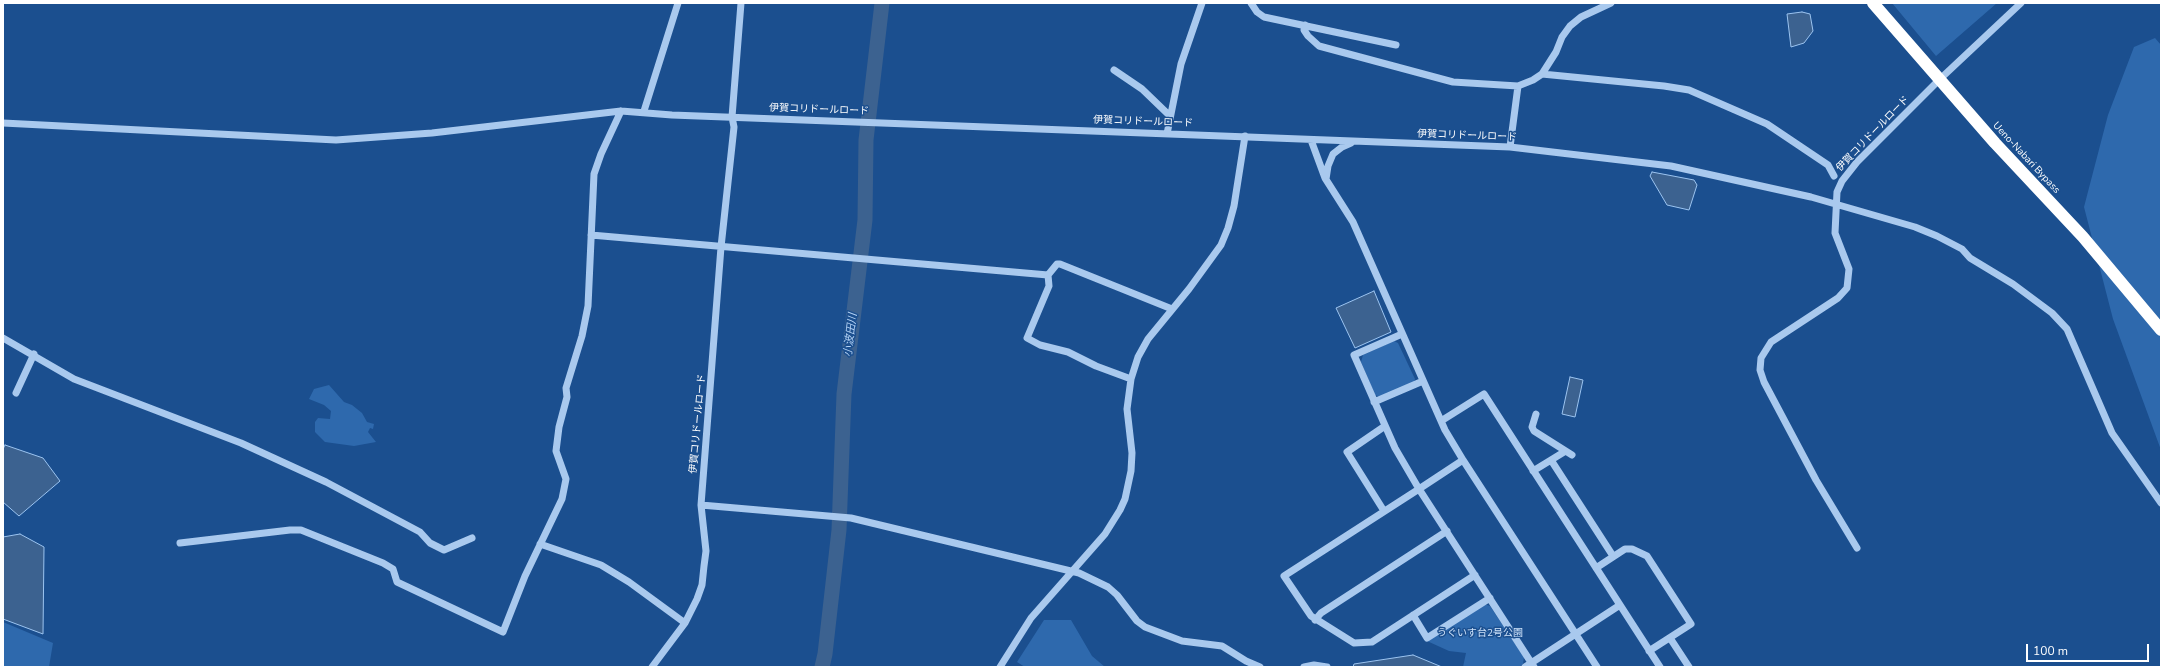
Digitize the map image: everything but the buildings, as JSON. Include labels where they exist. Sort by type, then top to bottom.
[{"type":"highway","name":"Ueno-Nabari Bypass","points":[[1873,3],[1939,80],[2083,236],[2161,330]]},
{"type":"street","points":[[644,111],[678,3]]},
{"type":"street","points":[[3,123],[336,140],[432,133],[621,111],[644,111],[672,115],[732,117],[741,3]]},
{"type":"street","points":[[1167,134],[1182,64],[1202,3]]},
{"type":"street","points":[[1251,3],[1257,12],[1264,17],[1305,24],[1396,45]]},
{"type":"street","points":[[1305,24],[1304,30],[1319,46],[1453,82],[1518,86],[1534,80],[1542,74],[1556,52],[1562,37],[1570,26],[1581,17],[1611,3]]},
{"type":"street","name":"伊賀コリドールロード","points":[[652,667],[685,623],[702,585],[706,551],[701,505],[721,247],[734,127],[732,117],[1510,147],[1671,166],[1811,197],[1836,205],[1838,187],[1848,173],[1939,80],[2021,3]]},
{"type":"street","points":[[1114,70],[1142,90],[1170,116]]},
{"type":"street","points":[[1542,74],[1664,86],[1689,90],[1767,124],[1828,165],[1834,176]]},
{"type":"street","points":[[1510,147],[1518,86]]},
{"type":"street","points":[[180,543],[290,530],[302,530],[383,563],[393,569],[397,582],[503,632],[540,544],[562,499],[566,479],[556,451],[559,428],[567,397],[566,388],[586,316],[594,174],[601,154],[621,111]]},
{"type":"street","points":[[1000,667],[1031,618],[1070,571],[1105,534],[1125,499],[1131,471],[1132,453],[1127,416],[1131,379],[1143,346],[1215,254],[1228,228],[1234,206],[1245,136]]},
{"type":"street","points":[[1310,140],[1328,184],[1353,222],[1441,421],[1463,460],[1597,667]]},
{"type":"street","points":[[1328,184],[1326,174],[1333,154],[1342,147],[1355,142]]},
{"type":"street","points":[[1857,548],[1816,480],[1760,370],[1760,358],[1771,342],[1838,298],[1847,288],[1849,270],[1835,232],[1836,205],[1915,227],[1937,236],[1962,249],[1970,258],[2013,284],[2052,313],[2067,329],[2114,436],[2161,503]]},
{"type":"street","points":[[591,235],[1048,275]]},
{"type":"street","points":[[1131,379],[1096,366],[1068,352],[1040,345],[1027,338],[1037,317],[1036,314],[1048,286],[1048,275],[1057,264],[1060,264],[1172,309]]},
{"type":"street","points":[[1402,334],[1354,355],[1402,461],[1490,598],[1530,666],[1620,605]]},
{"type":"street","points":[[3,338],[34,354],[74,379],[241,443],[326,482],[420,532],[430,544],[444,550],[472,538]]},
{"type":"street","points":[[16,393],[34,354]]},
{"type":"street","points":[[1374,402],[1423,381]]},
{"type":"street","points":[[1441,421],[1484,394],[1660,667]]},
{"type":"street","points":[[1536,414],[1532,427],[1534,431],[1564,452],[1572,455]]},
{"type":"street","points":[[1384,511],[1346,452],[1385,426]]},
{"type":"street","points":[[1533,471],[1564,452]]},
{"type":"street","points":[[1463,460],[1284,576],[1307,611],[1315,620],[1354,643],[1372,642],[1475,575]]},
{"type":"street","points":[[1550,460],[1613,556]]},
{"type":"street","points":[[701,505],[851,518],[1079,573],[1108,587],[1145,627],[1182,641],[1222,646],[1246,662],[1260,667]]},
{"type":"street","points":[[1315,620],[1321,613],[1447,531]]},
{"type":"street","points":[[540,544],[601,565],[629,582],[685,623]]},
{"type":"street","points":[[1596,568],[1625,549],[1632,549],[1647,556],[1691,624],[1649,651]]},
{"type":"street","points":[[1413,615],[1427,638],[1490,598]]},
{"type":"street","points":[[1670,638],[1689,667]]},
{"type":"street","points":[[1304,667],[1314,665],[1327,667]]},
{"type":"green space","points":[[1892,3],[1997,3],[1936,56]]},
{"type":"green space","points":[[2155,38],[2161,45],[2161,450],[2113,319],[2084,207],[2108,115],[2134,47]]},
{"type":"green space","points":[[1394,341],[1398,343],[1415,379],[1414,382],[1380,397],[1375,395],[1361,362],[1363,355]]},
{"type":"green space","points":[[329,385],[344,402],[352,405],[362,413],[367,422],[374,424],[373,429],[370,428],[368,432],[376,442],[354,446],[325,442],[315,432],[315,422],[318,418],[330,419],[331,411],[324,405],[309,399],[314,389]]},
{"type":"green space","name":"うぐいす台2号公園","points":[[1484,604],[1490,606],[1524,657],[1523,664],[1519,667],[1463,667],[1466,653],[1449,651],[1427,641]]},
{"type":"green space","points":[[1044,620],[1071,620],[1092,656],[1105,667],[1025,667],[1017,662]]},
{"type":"green space","points":[[3,622],[53,643],[49,667],[3,667]]},
{"type":"shaded area","points":[[1802,12],[1810,14],[1813,31],[1804,43],[1791,47],[1787,14]]},
{"type":"shaded area","points":[[1652,172],[1694,180],[1697,185],[1689,210],[1667,205],[1650,176]]},
{"type":"shaded area","points":[[1374,291],[1391,332],[1355,348],[1336,308]]},
{"type":"shaded area","points":[[1570,377],[1583,380],[1575,417],[1562,414]]},
{"type":"shaded area","points":[[5,445],[43,458],[60,481],[19,516],[3,502],[3,449]]},
{"type":"shaded area","points":[[20,534],[44,547],[43,634],[3,619],[3,537]]},
{"type":"shaded area","points":[[1413,655],[1442,667],[1353,667],[1354,664]]},
{"type":"waterway","name":"小波田川","points":[[822,667],[825,654],[839,530],[844,394],[865,220],[866,140],[882,3]]}]
